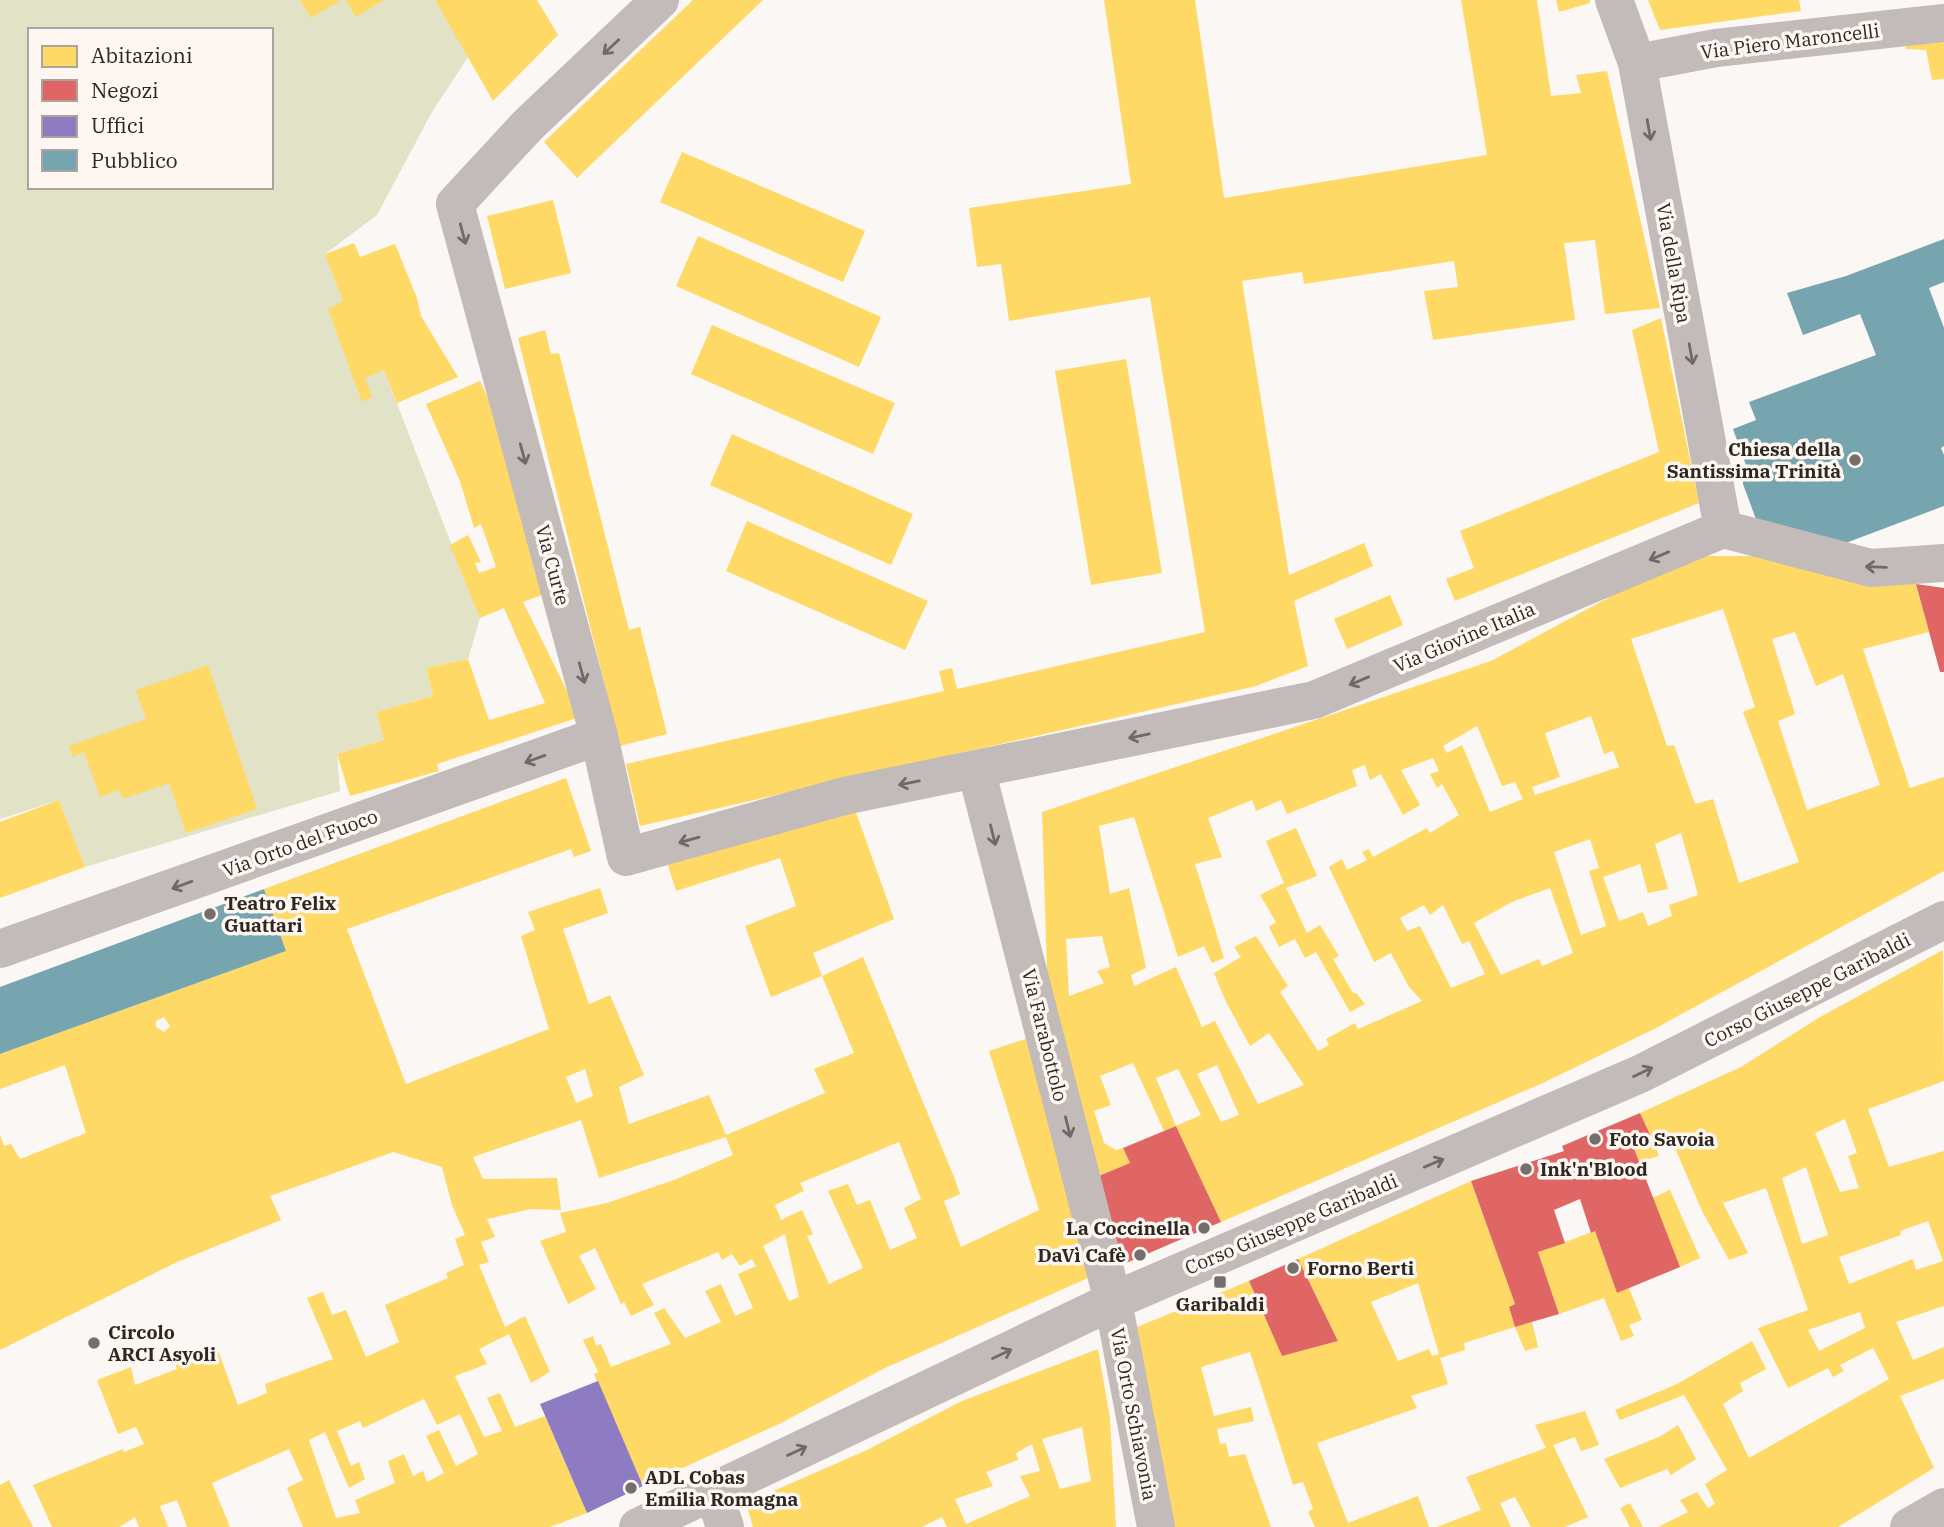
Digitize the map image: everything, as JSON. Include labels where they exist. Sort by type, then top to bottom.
[{"type":"street","name":"Via Curte","points":[[660,0],[527,125],[456,204],[599,736],[626,857],[844,796],[976,769]]},
{"type":"street","name":"Via della Ripa","points":[[1614,0],[1637,63],[1723,529]]},
{"type":"street","name":"Via Piero Maroncelli","points":[[1637,63],[1716,48],[1944,23]]},
{"type":"street","points":[[1723,529],[1871,568],[1944,563]]},
{"type":"street","name":"Via Giovine Italia","points":[[976,769],[1314,700],[1723,529]]},
{"type":"street","name":"Via Orto del Fuoco","points":[[0,949],[599,736]]},
{"type":"street","name":"Via Farabottolo","points":[[976,769],[1113,1301]]},
{"type":"street","name":"Corso Giuseppe Garibaldi","points":[[638,1527],[1113,1301],[1640,1074],[1944,920]]},
{"type":"street","name":"Via Orto Schiavonia","points":[[1113,1301],[1156,1527]]},
{"type":"street","points":[[713,1491],[725,1527]]},
{"type":"street","points":[[1909,1527],[1944,1507]]},
{"type":"green space","points":[[0,0],[438,0],[468,57],[432,112],[377,215],[325,254],[384,370],[480,618],[468,659],[426,668],[433,696],[376,712],[384,740],[337,754],[340,791],[85,867],[59,800],[0,819]]},
{"type":"building: Abitazioni","points":[[300,0],[341,0],[311,18]]},
{"type":"building: Abitazioni","points":[[346,0],[384,0],[356,17]]},
{"type":"building: Abitazioni","points":[[435,0],[537,0],[558,35],[493,101]]},
{"type":"building: Abitazioni","points":[[693,0],[763,0],[577,178],[544,142]]},
{"type":"building: Abitazioni","points":[[1104,0],[1195,0],[1224,198],[1487,155],[1461,0],[1537,0],[1551,96],[1581,93],[1576,75],[1607,71],[1660,308],[1605,314],[1595,240],[1564,243],[1575,320],[1433,340],[1424,291],[1458,287],[1454,261],[1304,284],[1302,272],[1242,281],[1289,575],[1364,543],[1373,566],[1294,601],[1308,666],[1256,686],[640,826],[626,764],[944,691],[939,671],[952,668],[957,689],[1205,632],[1150,297],[1009,321],[1001,264],[977,267],[969,208],[1131,184]]},
{"type":"building: Abitazioni","points":[[1556,0],[1590,0],[1590,3],[1559,12]]},
{"type":"building: Abitazioni","points":[[1648,0],[1799,0],[1801,11],[1660,30]]},
{"type":"building: Abitazioni","points":[[1904,41],[1944,42],[1944,79],[1932,80],[1926,50],[1906,49]]},
{"type":"building: Abitazioni","points":[[682,152],[865,231],[843,282],[660,202]]},
{"type":"building: Abitazioni","points":[[553,200],[571,273],[505,289],[487,216]]},
{"type":"building: Abitazioni","points":[[698,236],[881,317],[859,367],[676,286]]},
{"type":"building: Abitazioni","points":[[354,243],[360,257],[395,244],[417,298],[421,316],[458,377],[397,403],[384,370],[365,378],[372,397],[362,402],[328,309],[343,301],[325,254]]},
{"type":"building: Abitazioni","points":[[1661,318],[1699,503],[1455,601],[1446,579],[1474,568],[1460,531],[1659,452],[1632,330]]},
{"type":"building: Abitazioni","points":[[712,325],[895,403],[873,454],[691,374]]},
{"type":"building: Abitazioni","points":[[545,330],[551,354],[559,353],[629,630],[640,627],[667,734],[620,746],[518,338]]},
{"type":"building: Abitazioni","points":[[1126,359],[1162,573],[1091,585],[1055,371]]},
{"type":"building: Abitazioni","points":[[480,381],[502,427],[550,592],[523,602],[580,717],[437,764],[439,771],[350,796],[337,754],[384,740],[376,712],[433,696],[426,668],[468,659],[489,720],[545,703],[504,608],[480,618],[450,545],[468,535],[481,562],[475,563],[479,573],[496,567],[481,524],[474,528],[460,481],[426,404]]},
{"type":"building: Abitazioni","points":[[732,434],[913,514],[891,565],[710,485]]},
{"type":"building: Abitazioni","points":[[747,521],[928,601],[905,650],[726,571]]},
{"type":"building: Abitazioni","points":[[1701,556],[1753,556],[1916,584],[1929,632],[1863,649],[1910,788],[1944,777],[1944,871],[1656,1028],[1543,1083],[1221,1222],[1176,1126],[1164,1131],[1133,1063],[1100,1076],[1111,1105],[1094,1111],[1104,1143],[1116,1150],[1123,1148],[1130,1163],[1094,1178],[1047,970],[1042,812],[1491,661],[1660,570]],"holes":[[[1723,609],[1755,707],[1743,712],[1799,862],[1739,883],[1713,799],[1695,804],[1674,745],[1667,746],[1631,639]],[[1795,632],[1816,686],[1843,674],[1880,785],[1807,810],[1778,721],[1795,714],[1772,639]],[[1591,716],[1604,754],[1613,751],[1619,767],[1535,795],[1532,787],[1560,777],[1545,733]],[[1477,726],[1502,786],[1515,782],[1523,799],[1490,812],[1462,745],[1447,753],[1443,746]],[[1433,758],[1439,771],[1430,774],[1437,788],[1442,784],[1459,815],[1430,833],[1427,828],[1373,857],[1369,849],[1362,852],[1367,860],[1347,870],[1342,859],[1329,867],[1374,962],[1391,953],[1409,987],[1422,1001],[1358,1029],[1355,1023],[1326,1039],[1329,1045],[1318,1051],[1280,992],[1288,986],[1256,936],[1234,947],[1241,957],[1214,973],[1226,1002],[1250,1046],[1269,1033],[1304,1085],[1258,1104],[1215,1021],[1202,1027],[1176,967],[1134,986],[1131,975],[1146,968],[1129,888],[1110,894],[1099,826],[1134,817],[1178,957],[1204,946],[1212,963],[1224,958],[1195,864],[1222,857],[1208,818],[1252,800],[1256,811],[1281,800],[1287,814],[1357,786],[1352,770],[1365,765],[1370,780],[1381,774],[1403,815],[1420,805],[1401,770]],[[1681,833],[1698,895],[1669,905],[1672,916],[1648,926],[1643,912],[1619,921],[1603,877],[1640,864],[1648,893],[1668,889],[1655,844]],[[1590,839],[1599,868],[1589,871],[1606,926],[1581,935],[1554,852]],[[1550,888],[1573,953],[1542,966],[1539,959],[1501,975],[1474,923],[1512,902]],[[1424,905],[1430,915],[1443,905],[1462,944],[1469,941],[1485,974],[1451,988],[1420,926],[1407,931],[1400,918]],[[1102,936],[1110,967],[1097,971],[1104,983],[1069,996],[1066,939]],[[1217,1065],[1239,1115],[1221,1122],[1197,1074]],[[1178,1069],[1201,1115],[1176,1126],[1156,1078]]]},
{"type":"building: Abitazioni","points":[[1390,595],[1403,625],[1347,649],[1334,619]]},
{"type":"building: Abitazioni","points":[[208,665],[257,809],[186,833],[169,783],[123,799],[119,790],[100,797],[84,752],[73,757],[69,746],[146,719],[136,690]]},
{"type":"building: Abitazioni","points":[[566,778],[591,851],[574,857],[571,849],[347,929],[406,1084],[549,1029],[521,936],[535,930],[528,912],[600,888],[608,913],[563,929],[589,1004],[610,995],[644,1075],[619,1087],[629,1124],[709,1095],[726,1135],[825,1093],[814,1069],[854,1053],[822,976],[863,957],[960,1194],[944,1201],[961,1247],[1039,1210],[989,1051],[1028,1038],[1097,1274],[885,1368],[781,1423],[643,1486],[594,1374],[598,1372],[583,1340],[593,1336],[596,1346],[601,1344],[611,1367],[671,1344],[654,1313],[664,1308],[685,1338],[721,1322],[705,1291],[721,1284],[735,1316],[753,1308],[738,1274],[756,1266],[752,1259],[740,1266],[732,1254],[722,1260],[718,1252],[642,1284],[654,1305],[631,1316],[624,1302],[621,1304],[595,1248],[579,1256],[596,1289],[568,1304],[540,1241],[566,1232],[560,1213],[607,1203],[674,1180],[733,1155],[726,1137],[599,1178],[581,1120],[473,1157],[483,1179],[557,1178],[561,1210],[531,1209],[487,1219],[495,1237],[481,1242],[489,1262],[479,1265],[505,1327],[525,1316],[550,1372],[531,1383],[509,1334],[479,1349],[487,1364],[455,1376],[484,1437],[502,1431],[487,1398],[500,1393],[515,1427],[545,1416],[587,1513],[550,1527],[303,1527],[287,1488],[303,1480],[289,1449],[212,1483],[230,1527],[187,1527],[177,1500],[160,1506],[168,1527],[139,1527],[135,1517],[119,1527],[52,1527],[33,1485],[123,1449],[124,1452],[144,1444],[136,1427],[118,1434],[97,1380],[131,1367],[135,1385],[177,1369],[175,1362],[216,1345],[238,1405],[267,1393],[265,1384],[333,1359],[307,1298],[323,1292],[332,1315],[346,1310],[366,1357],[399,1342],[385,1305],[448,1278],[446,1273],[464,1265],[455,1239],[465,1235],[452,1205],[442,1167],[393,1152],[270,1196],[281,1220],[177,1262],[0,1350],[0,1135],[4,1146],[11,1144],[20,1159],[86,1133],[65,1065],[0,1089],[0,1054],[286,951],[264,889]],"holes":[[[164,1017],[170,1026],[164,1032],[156,1027],[156,1021]],[[585,1069],[593,1096],[576,1103],[566,1077]],[[899,1142],[921,1199],[904,1208],[917,1238],[890,1250],[870,1200],[857,1205],[848,1184],[828,1191],[863,1268],[829,1284],[807,1236],[813,1234],[802,1210],[781,1220],[775,1205],[804,1191],[800,1183]],[[785,1234],[799,1297],[789,1301],[763,1246]],[[424,1399],[437,1425],[460,1414],[478,1454],[456,1466],[439,1430],[426,1436],[444,1473],[427,1482],[423,1471],[413,1476],[404,1454],[388,1461],[395,1483],[355,1500],[360,1513],[336,1518],[309,1440],[325,1432],[349,1488],[365,1479],[359,1462],[351,1466],[337,1431],[360,1421],[363,1428]]]},
{"type":"building: Abitazioni","points":[[59,800],[85,867],[0,898],[0,822]]},
{"type":"building: Abitazioni","points":[[853,804],[894,919],[813,953],[822,976],[771,997],[745,926],[796,906],[780,858],[676,891],[667,862]]},
{"type":"building: Abitazioni","points":[[1296,828],[1317,876],[1286,888],[1307,933],[1320,925],[1339,956],[1333,959],[1353,993],[1365,1004],[1350,1012],[1316,952],[1305,958],[1295,939],[1279,947],[1269,927],[1276,922],[1260,895],[1284,883],[1266,841]]},
{"type":"building: Abitazioni","points":[[1943,950],[1944,1081],[1868,1109],[1889,1167],[1944,1151],[1944,1306],[1896,1322],[1913,1360],[1944,1347],[1944,1379],[1900,1396],[1934,1468],[1838,1527],[1658,1527],[1688,1512],[1680,1500],[1697,1492],[1708,1508],[1715,1504],[1705,1484],[1727,1470],[1684,1395],[1620,1420],[1615,1410],[1677,1384],[1752,1341],[1766,1369],[1740,1383],[1743,1391],[1723,1404],[1749,1458],[1889,1379],[1873,1348],[1840,1365],[1844,1371],[1833,1377],[1828,1368],[1788,1388],[1758,1328],[1808,1310],[1766,1188],[1723,1203],[1748,1253],[1729,1260],[1702,1211],[1669,1134],[1652,1139],[1640,1113],[1741,1067],[1820,1017]],"holes":[[[1845,1119],[1857,1153],[1848,1156],[1859,1188],[1840,1192],[1815,1133]],[[1806,1167],[1828,1235],[1802,1244],[1782,1178]],[[1928,1221],[1943,1261],[1916,1270],[1913,1259],[1849,1284],[1839,1257],[1901,1235],[1900,1231]],[[1860,1312],[1865,1328],[1819,1351],[1808,1330]]]},
{"type":"building: Abitazioni","points":[[1652,1139],[1659,1156],[1639,1162],[1633,1146]]},
{"type":"building: Abitazioni","points":[[1471,1181],[1515,1304],[1509,1307],[1515,1327],[1464,1343],[1465,1350],[1440,1358],[1448,1384],[1411,1396],[1417,1408],[1317,1443],[1348,1523],[1418,1496],[1429,1527],[1315,1527],[1308,1512],[1313,1509],[1303,1482],[1293,1485],[1250,1352],[1201,1367],[1214,1416],[1251,1407],[1254,1421],[1217,1429],[1220,1444],[1226,1443],[1229,1457],[1245,1454],[1271,1527],[1164,1527],[1132,1329],[1249,1281],[1282,1356],[1338,1341],[1298,1259]],"holes":[[[1418,1283],[1439,1354],[1432,1356],[1429,1349],[1398,1361],[1371,1302]]]},
{"type":"building: Abitazioni","points":[[1670,1190],[1700,1258],[1680,1267],[1652,1198]]},
{"type":"building: Abitazioni","points":[[1595,1231],[1617,1293],[1629,1288],[1642,1320],[1629,1325],[1634,1336],[1621,1341],[1604,1298],[1559,1314],[1538,1252]]},
{"type":"building: Abitazioni","points":[[1532,1322],[1538,1347],[1525,1351],[1515,1327]]},
{"type":"building: Abitazioni","points":[[1098,1349],[1110,1418],[1116,1527],[947,1527],[942,1517],[922,1527],[753,1527],[746,1503],[867,1450],[962,1401]],"holes":[[[1082,1427],[1091,1481],[1060,1489],[1042,1439]],[[1032,1444],[1040,1471],[1020,1476],[1030,1496],[966,1524],[955,1499],[993,1486],[986,1472],[1018,1460],[1016,1453]]]},
{"type":"building: Abitazioni","points":[[1585,1411],[1599,1445],[1581,1451],[1575,1437],[1553,1445],[1588,1517],[1565,1527],[1531,1527],[1515,1497],[1500,1503],[1511,1527],[1437,1527],[1481,1510],[1466,1477],[1546,1448],[1535,1425]]},
{"type":"building: Abitazioni","points":[[1678,1425],[1696,1459],[1671,1475],[1667,1469],[1620,1488],[1604,1459],[1659,1437]]},
{"type":"building: Abitazioni","points":[[9,1480],[33,1527],[0,1527],[0,1485]]},
{"type":"building: Abitazioni","points":[[1630,1503],[1643,1527],[1630,1527],[1620,1508]]},
{"type":"building: Negozi","points":[[1916,584],[1944,588],[1944,672],[1940,672]]},
{"type":"building: Negozi","points":[[1640,1113],[1652,1139],[1633,1146],[1680,1267],[1617,1293],[1595,1231],[1591,1233],[1580,1199],[1554,1210],[1565,1243],[1538,1252],[1559,1314],[1515,1327],[1509,1307],[1515,1304],[1471,1181],[1564,1151],[1562,1146]]},
{"type":"building: Negozi","points":[[1176,1126],[1221,1222],[1117,1267],[1094,1178],[1130,1163],[1123,1148]]},
{"type":"building: Negozi","points":[[1298,1259],[1338,1341],[1282,1356],[1249,1281]]},
{"type":"building: Uffici","points":[[598,1381],[643,1486],[587,1513],[540,1404]]},
{"type":"building: Pubblico","points":[[1944,239],[1944,282],[1929,288],[1944,328],[1944,446],[1941,448],[1944,455],[1944,506],[1835,547],[1757,522],[1743,484],[1743,474],[1747,468],[1733,429],[1756,420],[1749,402],[1876,355],[1860,314],[1803,335],[1787,293],[1846,276]]},
{"type":"building: Pubblico","points":[[264,889],[286,951],[0,1054],[0,987]]},
{"type":"place","name":"Chiesa della Santissima Trinità","points":[[1855,460]]},
{"type":"place","name":"Teatro Felix Guattari","points":[[210,914]]},
{"type":"place","name":"Foto Savoia","points":[[1595,1139]]},
{"type":"place","name":"Ink'n'Blood","points":[[1526,1169]]},
{"type":"place","name":"La Coccinella","points":[[1204,1228]]},
{"type":"place","name":"DaVì Cafè","points":[[1140,1255]]},
{"type":"place","name":"Forno Berti","points":[[1293,1268]]},
{"type":"place","name":"Garibaldi","points":[[1220,1282]]},
{"type":"place","name":"Circolo ARCI Asyoli","points":[[94,1343]]},
{"type":"place","name":"ADL Cobas Emilia Romagna","points":[[631,1488]]}]
